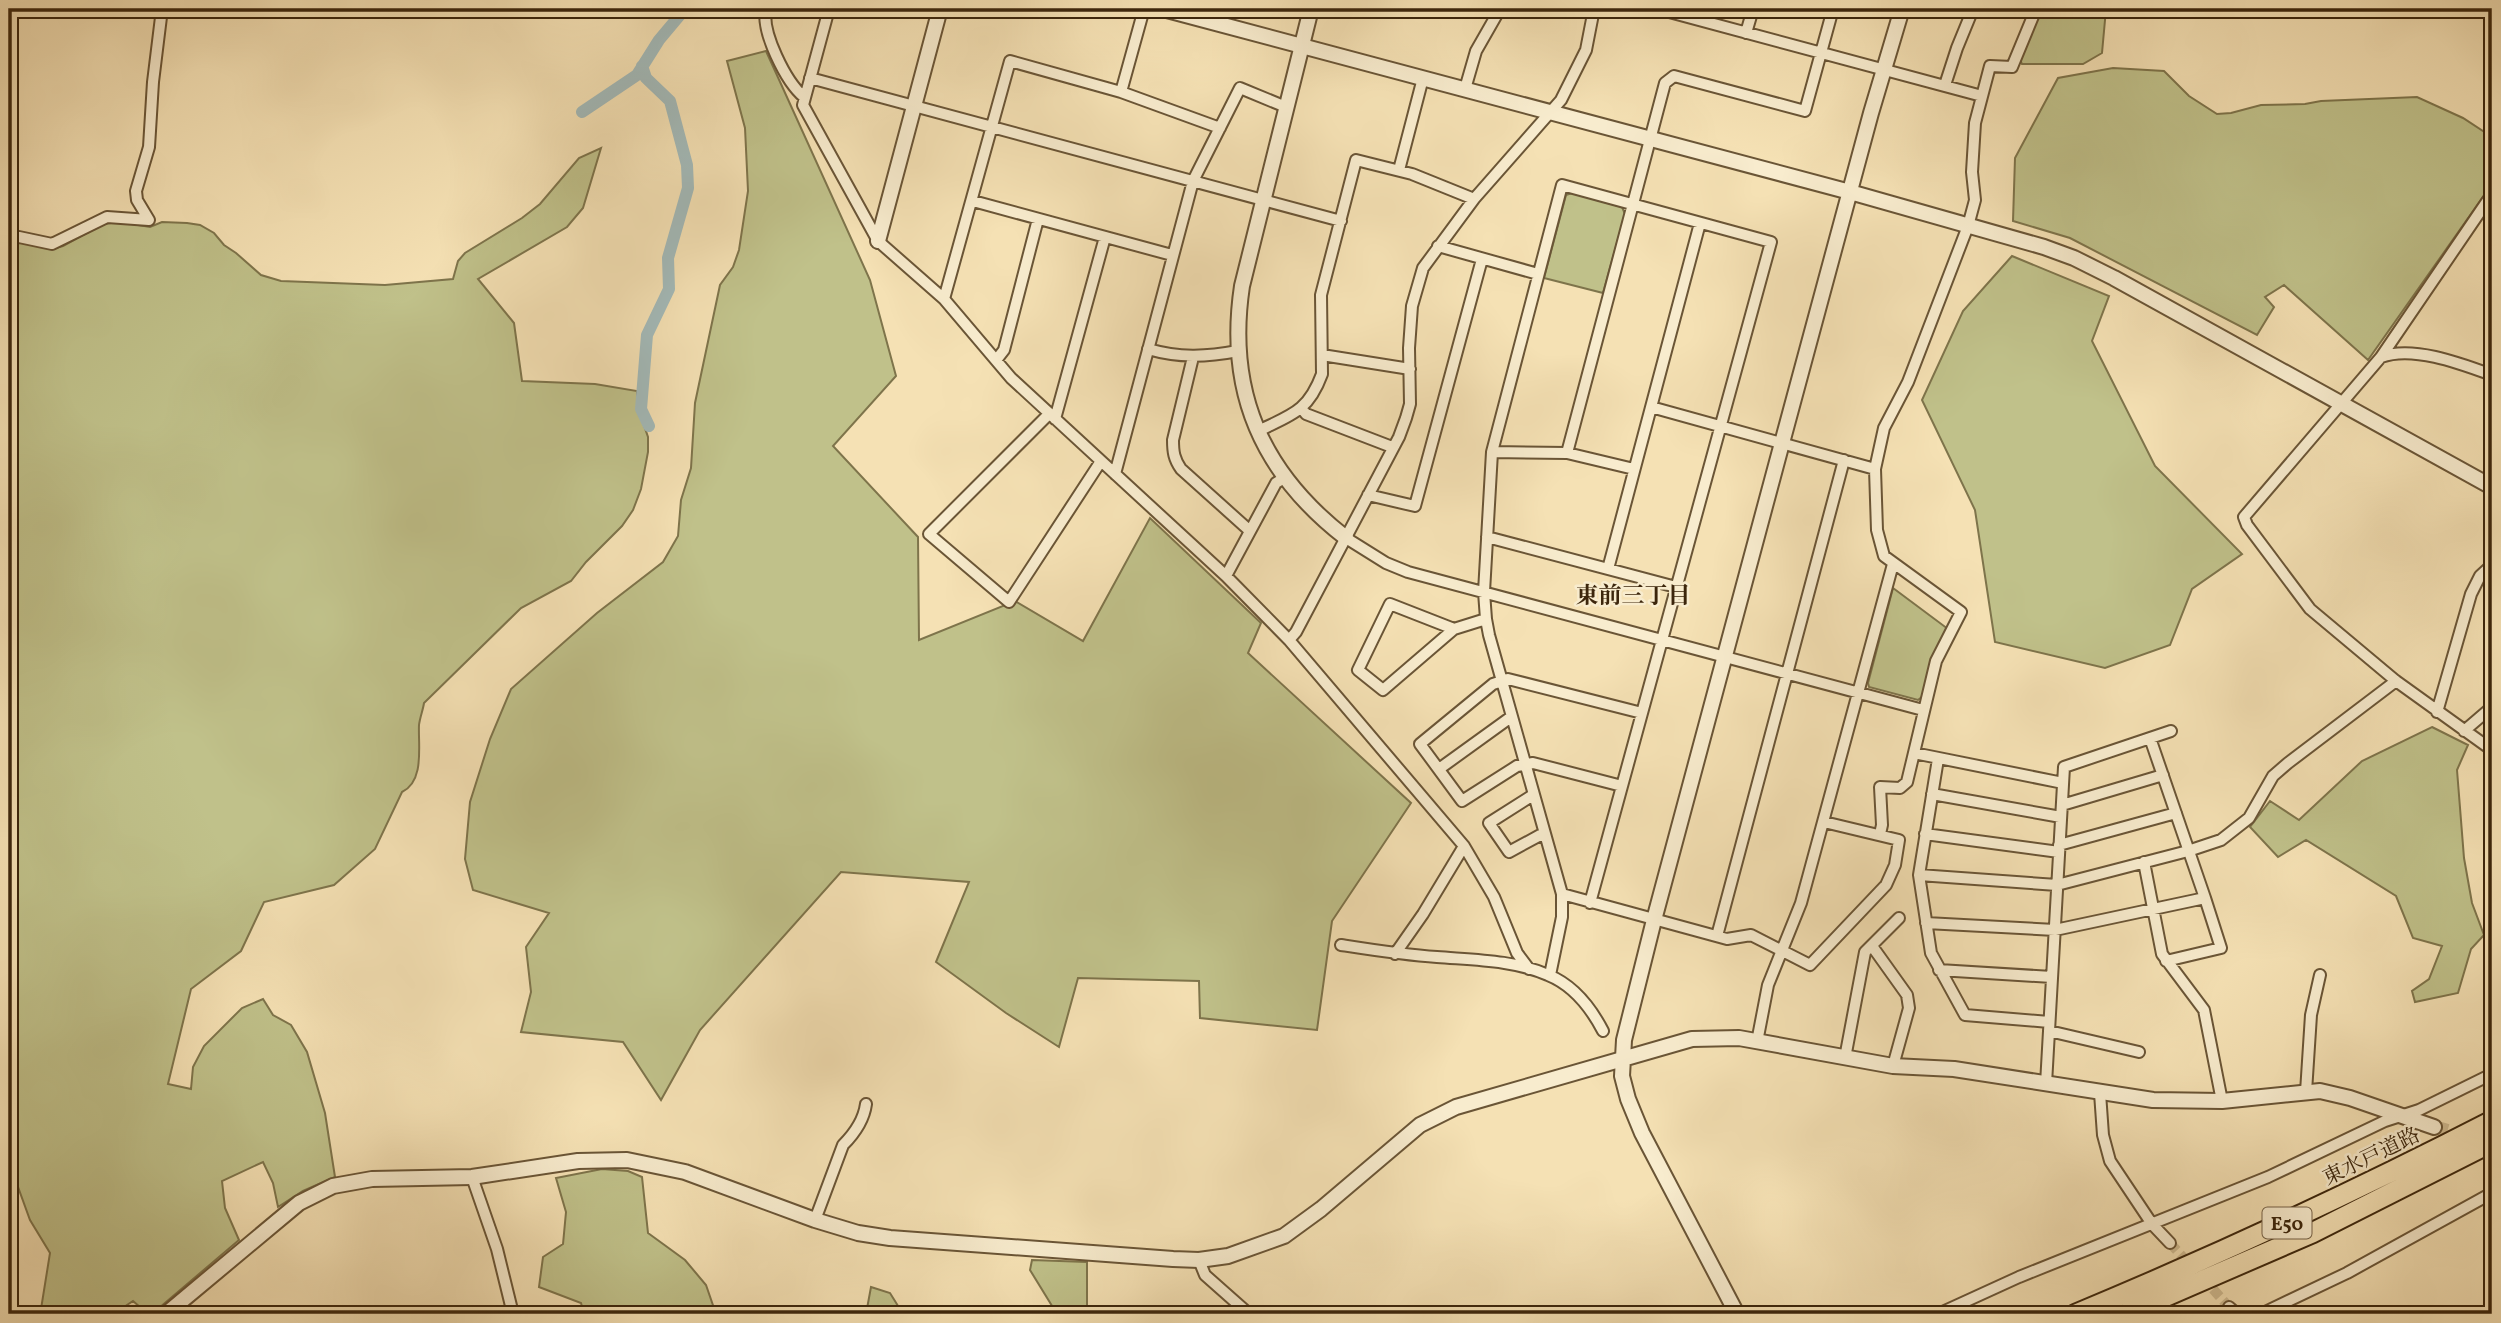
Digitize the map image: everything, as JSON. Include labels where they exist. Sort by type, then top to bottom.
[{"type":"highway","name":"東水戸道路","points":[[2076,1314],[2305,1214],[2492,1121]]},
{"type":"highway","name":"東水戸道路","points":[[2125,1314],[2312,1233],[2492,1142]]},
{"type":"street","points":[[9,238],[19,237],[52,244],[107,217],[149,220],[137,200],[136,191],[149,148],[153,82],[162,9]]},
{"type":"street","points":[[766,9],[766,24],[777,58],[794,88],[804,97]]},
{"type":"street","points":[[829,9],[803,105],[878,241],[944,299],[1011,378],[1226,576],[1289,640],[1464,846],[1494,897],[1517,953],[1529,969]]},
{"type":"street","points":[[878,241],[940,9]]},
{"type":"street","points":[[1121,92],[1144,9]]},
{"type":"street","points":[[1163,9],[1850,192],[2044,247],[2074,258],[2174,311],[2492,487]]},
{"type":"street","points":[[1311,9],[1242,286],[1238,317],[1238,351],[1247,401],[1269,454],[1284,478],[1320,518],[1346,538],[1386,563],[1408,572],[1923,710]]},
{"type":"street","points":[[1465,89],[1476,51],[1500,9]]},
{"type":"street","points":[[1289,640],[1296,632],[1399,437],[1410,404],[1412,306],[1423,268],[1474,199],[1551,112],[1580,65],[1586,50],[1594,9]]},
{"type":"street","points":[[1658,9],[1982,96]]},
{"type":"street","points":[[1746,33],[1752,9]]},
{"type":"street","points":[[1567,453],[1665,83],[1674,76],[1805,111],[1833,9]]},
{"type":"street","points":[[1737,1314],[1642,1133],[1628,1099],[1622,1076],[1622,1059],[1628,1021],[1654,920],[1883,69],[1902,9]]},
{"type":"street","points":[[1945,86],[1973,9]]},
{"type":"street","points":[[1880,834],[1880,787],[1900,788],[1907,782],[1936,662],[1961,612],[1884,556],[1877,530],[1875,469],[1884,428],[1908,383],[1968,226],[1975,200],[1972,154],[1975,123],[1990,66],[2012,67],[2036,9]]},
{"type":"street","points":[[944,299],[1010,61],[1121,92],[1220,128]]},
{"type":"street","points":[[810,78],[1340,221]]},
{"type":"street","points":[[1399,170],[1423,78]]},
{"type":"street","points":[[1115,474],[1193,181],[1240,88],[1286,107]]},
{"type":"street","points":[[1258,431],[1302,409],[1318,385],[1322,355],[1321,295],[1356,160],[1399,170],[1474,199]]},
{"type":"street","points":[[1550,975],[1562,917],[1562,894],[1501,680],[1486,619],[1484,593],[1492,452],[1562,185],[1771,242],[1590,902]]},
{"type":"street","points":[[2492,199],[2488,200],[2381,357],[2244,517],[2247,525],[2310,609],[2396,681],[2492,750]]},
{"type":"street","points":[[973,201],[1172,255]]},
{"type":"street","points":[[997,359],[1004,350],[1038,219]]},
{"type":"street","points":[[1608,569],[1700,223]]},
{"type":"street","points":[[1101,461],[1009,602],[929,534],[1052,416],[1105,237]]},
{"type":"street","points":[[1438,246],[1538,274]]},
{"type":"street","points":[[1368,495],[1415,506],[1482,259]]},
{"type":"street","points":[[1148,349],[1168,355],[1193,357],[1238,351]]},
{"type":"street","points":[[2381,357],[2391,354],[2437,358],[2492,375]]},
{"type":"street","points":[[1322,355],[1410,369]]},
{"type":"street","points":[[1193,357],[1172,451],[1181,469],[1250,531]]},
{"type":"street","points":[[1651,407],[1875,469]]},
{"type":"street","points":[[1302,409],[1306,414],[1392,447]]},
{"type":"street","points":[[1492,452],[1567,453],[1634,469]]},
{"type":"street","points":[[1717,936],[1844,460]]},
{"type":"street","points":[[1226,576],[1276,483],[1284,478]]},
{"type":"street","points":[[1487,537],[1676,587]]},
{"type":"street","points":[[1757,1042],[1768,985],[1801,903],[1893,564]]},
{"type":"street","points":[[2437,712],[2472,594],[2480,576],[2492,565]]},
{"type":"street","points":[[1454,629],[1390,604],[1358,670],[1383,690],[1454,629],[1486,619]]},
{"type":"street","points":[[1622,786],[1533,763],[1517,765],[1462,801],[1420,744],[1493,684],[1508,679],[1642,713]]},
{"type":"street","points":[[1919,874],[2057,885],[2221,840],[2249,818],[2273,776],[2396,681]]},
{"type":"street","points":[[2465,731],[2492,707]]},
{"type":"street","points":[[1439,769],[1511,717]]},
{"type":"street","points":[[2046,1084],[2064,767],[2171,731]]},
{"type":"street","points":[[2150,738],[2221,948],[2166,961]]},
{"type":"street","points":[[1914,753],[2063,783]]},
{"type":"street","points":[[1938,758],[1919,874],[1931,953],[1965,1015],[2049,1027],[2139,1052]]},
{"type":"street","points":[[1932,794],[2061,811],[2163,775]]},
{"type":"street","points":[[1533,795],[1489,823],[1509,852],[1544,833]]},
{"type":"street","points":[[1925,834],[2059,848],[2176,813]]},
{"type":"street","points":[[1562,894],[1727,939],[1751,935],[1810,965],[1886,885],[1895,865],[1899,840],[1824,822]]},
{"type":"street","points":[[1395,954],[1464,846]]},
{"type":"street","points":[[2144,862],[2166,961],[2204,1010],[2222,1101]]},
{"type":"street","points":[[1926,923],[2054,930],[2205,898]]},
{"type":"street","points":[[1845,1058],[1865,952],[1899,918]]},
{"type":"street","points":[[1341,945],[1395,954],[1511,964],[1550,975],[1592,1010],[1603,1031]]},
{"type":"street","points":[[1872,946],[1906,995],[1909,1008],[1892,1066]]},
{"type":"street","points":[[1939,970],[2052,977]]},
{"type":"street","points":[[2306,1092],[2311,1015],[2320,975]]},
{"type":"street","points":[[166,1314],[277,1221],[318,1192],[350,1182],[372,1179],[472,1177],[579,1160],[626,1160],[685,1172],[858,1233],[890,1238],[1199,1260],[1245,1251],[1284,1236],[1321,1209],[1400,1140],[1439,1115],[1479,1100],[1692,1039],[1721,1037],[1892,1066],[1954,1069],[2153,1100],[2222,1101],[2306,1092],[2333,1093],[2434,1127]]},
{"type":"street","points":[[1938,1314],[2019,1277],[2268,1177],[2385,1121],[2419,1110],[2492,1074]]},
{"type":"street","points":[[2100,1093],[2103,1135],[2110,1160],[2152,1224],[2170,1243]]},
{"type":"street","points":[[815,1220],[843,1144],[852,1136],[866,1104]]},
{"type":"street","points":[[472,1177],[497,1249],[513,1314]]},
{"type":"street","points":[[2262,1314],[2347,1273],[2492,1193]]},
{"type":"street","points":[[1199,1260],[1205,1275],[1249,1314]]},
{"type":"green space","points":[[2041,9],[2106,9],[2102,53],[2083,64],[2022,64],[2019,58]]},
{"type":"green space","points":[[766,51],[870,280],[896,376],[833,446],[918,537],[919,640],[1015,601],[1083,641],[1150,518],[1261,623],[1248,653],[1411,803],[1332,921],[1317,1030],[1200,1018],[1199,981],[1078,978],[1059,1047],[1006,1013],[936,962],[969,882],[841,872],[700,1030],[661,1100],[623,1042],[521,1032],[531,992],[526,947],[549,913],[473,890],[465,859],[470,802],[490,739],[511,689],[597,613],[663,562],[678,536],[681,500],[691,468],[695,403],[720,285],[733,267],[739,250],[748,191],[745,128],[727,61]]},
{"type":"green space","points":[[2113,68],[2164,71],[2189,96],[2217,114],[2261,105],[2417,97],[2463,118],[2492,137],[2492,191],[2488,190],[2368,360],[2284,285],[2265,297],[2274,307],[2257,335],[2070,238],[2013,221],[2015,158],[2058,78]]},
{"type":"green space","points":[[601,148],[583,208],[567,227],[478,279],[514,323],[522,381],[595,384],[637,391],[638,408],[648,437],[648,452],[641,489],[633,510],[622,526],[571,581],[521,608],[424,703],[419,725],[419,762],[414,780],[402,792],[375,849],[334,885],[264,902],[241,951],[191,989],[168,1084],[191,1089],[193,1067],[204,1046],[242,1008],[263,999],[273,1015],[291,1025],[307,1052],[325,1113],[335,1177],[303,1191],[278,1207],[273,1183],[263,1162],[222,1181],[225,1208],[239,1240],[152,1314],[148,1314],[133,1301],[115,1313],[41,1309],[50,1253],[30,1220],[14,1176],[9,1177],[9,243],[18,242],[52,249],[63,246],[103,224],[120,222],[150,227],[162,222],[187,223],[200,225],[214,233],[224,245],[261,275],[281,281],[385,285],[453,279],[458,261],[465,253],[522,218],[540,204],[579,158]]},
{"type":"green space","points":[[1572,193],[1622,207],[1625,214],[1603,293],[1544,278],[1566,195]]},
{"type":"green space","points":[[2012,256],[2109,296],[2092,341],[2155,466],[2242,554],[2192,589],[2170,645],[2105,668],[1995,642],[1975,510],[1922,400],[1963,311]]},
{"type":"green space","points":[[1893,588],[1948,629],[1923,696],[1918,700],[1869,687],[1868,683]]},
{"type":"green space","points":[[2432,727],[2468,745],[2457,770],[2464,858],[2472,903],[2484,935],[2471,949],[2458,993],[2415,1002],[2412,991],[2429,979],[2442,946],[2413,938],[2396,896],[2306,840],[2278,857],[2250,827],[2270,801],[2299,820],[2362,761]]},
{"type":"green space","points":[[602,1169],[628,1171],[642,1177],[648,1233],[685,1260],[706,1285],[716,1314],[584,1314],[581,1303],[539,1287],[543,1257],[563,1244],[566,1212],[556,1178]]},
{"type":"green space","points":[[1032,1260],[1087,1262],[1087,1308],[1104,1314],[1057,1314],[1030,1270]]},
{"type":"green space","points":[[871,1287],[890,1293],[903,1314],[866,1314]]},
{"type":"waterway","points":[[582,112],[637,75],[659,40],[685,9]]},
{"type":"waterway","points":[[642,66],[646,78],[670,101],[687,165],[688,188],[668,258],[669,289],[647,335],[641,409],[649,426]]},
{"type":"tunnel","points":[[2434,1127],[2467,1137]]},
{"type":"tunnel","points":[[2170,1243],[2192,1267]]},
{"type":"tunnel","points":[[2203,1278],[2229,1307]]},
{"type":"district","name":"東前三丁目","points":[[1633,595]]}]
